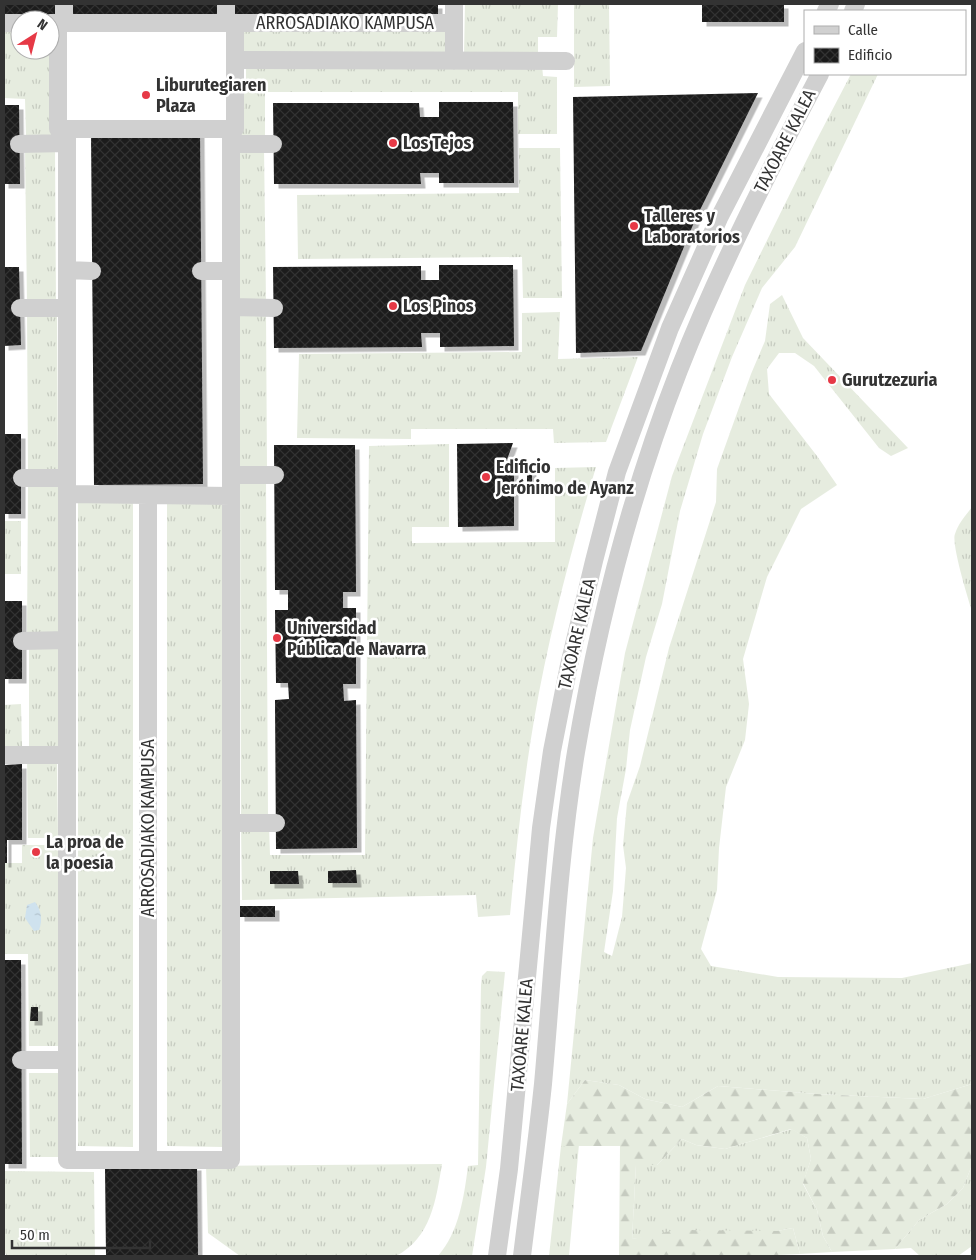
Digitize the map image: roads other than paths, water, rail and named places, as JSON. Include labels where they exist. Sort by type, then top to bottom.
[{"type":"street","name":"ARROSADIAKO KAMPUSA","points":[[57,60],[58,129],[67,136],[67,1160],[231,1160],[231,271],[232,137],[235,129],[235,60],[231,23],[226,4]]},
{"type":"street","name":"ARROSADIAKO KAMPUSA","points":[[454,4],[454,61]]},
{"type":"street","name":"ARROSADIAKO KAMPUSA","points":[[60,23],[148,21],[454,23]]},
{"type":"street","name":"TAXOARE KALEA","points":[[497,1256],[510,1159],[541,828],[552,751],[569,665],[601,534],[617,472],[670,328],[719,218],[804,53]]},
{"type":"street","points":[[235,60],[566,61]]},
{"type":"street","name":"TAXOARE KALEA","points":[[522,1256],[542,1087],[566,821],[576,752],[590,678],[619,554],[636,494],[660,422],[708,300],[735,239],[819,75]]},
{"type":"street","points":[[19,144],[67,136],[232,137],[273,144]]},
{"type":"street","points":[[67,270],[92,271]]},
{"type":"street","points":[[201,271],[231,271]]},
{"type":"street","points":[[231,307],[274,308]]},
{"type":"street","points":[[20,308],[67,308]]},
{"type":"street","points":[[232,475],[275,475]]},
{"type":"street","points":[[22,478],[67,486],[148,496],[232,496]]},
{"type":"street","name":"ARROSADIAKO KAMPUSA","points":[[148,496],[148,1160]]},
{"type":"street","points":[[22,641],[67,640]]},
{"type":"street","points":[[4,755],[67,755]]},
{"type":"street","points":[[231,823],[276,823]]},
{"type":"street","points":[[21,1060],[67,1060]]},
{"type":"water","points":[[35,902],[39,908],[41,919],[39,930],[34,931],[25,918],[27,905]]},
{"type":"place","name":"Liburutegiaren Plaza","points":[[146,95]]},
{"type":"place","name":"Los Tejos","points":[[393,143]]},
{"type":"place","name":"Talleres y Laboratorios","points":[[634,226]]},
{"type":"place","name":"Los Pinos","points":[[393,306]]},
{"type":"place","name":"Gurutzezuria","points":[[832,380]]},
{"type":"place","name":"Edificio Jerónimo de Ayanz","points":[[486,477]]},
{"type":"place","name":"Universidad Pública de Navarra","points":[[277,638]]},
{"type":"place","name":"La proa de la poesía","points":[[36,852]]}]
